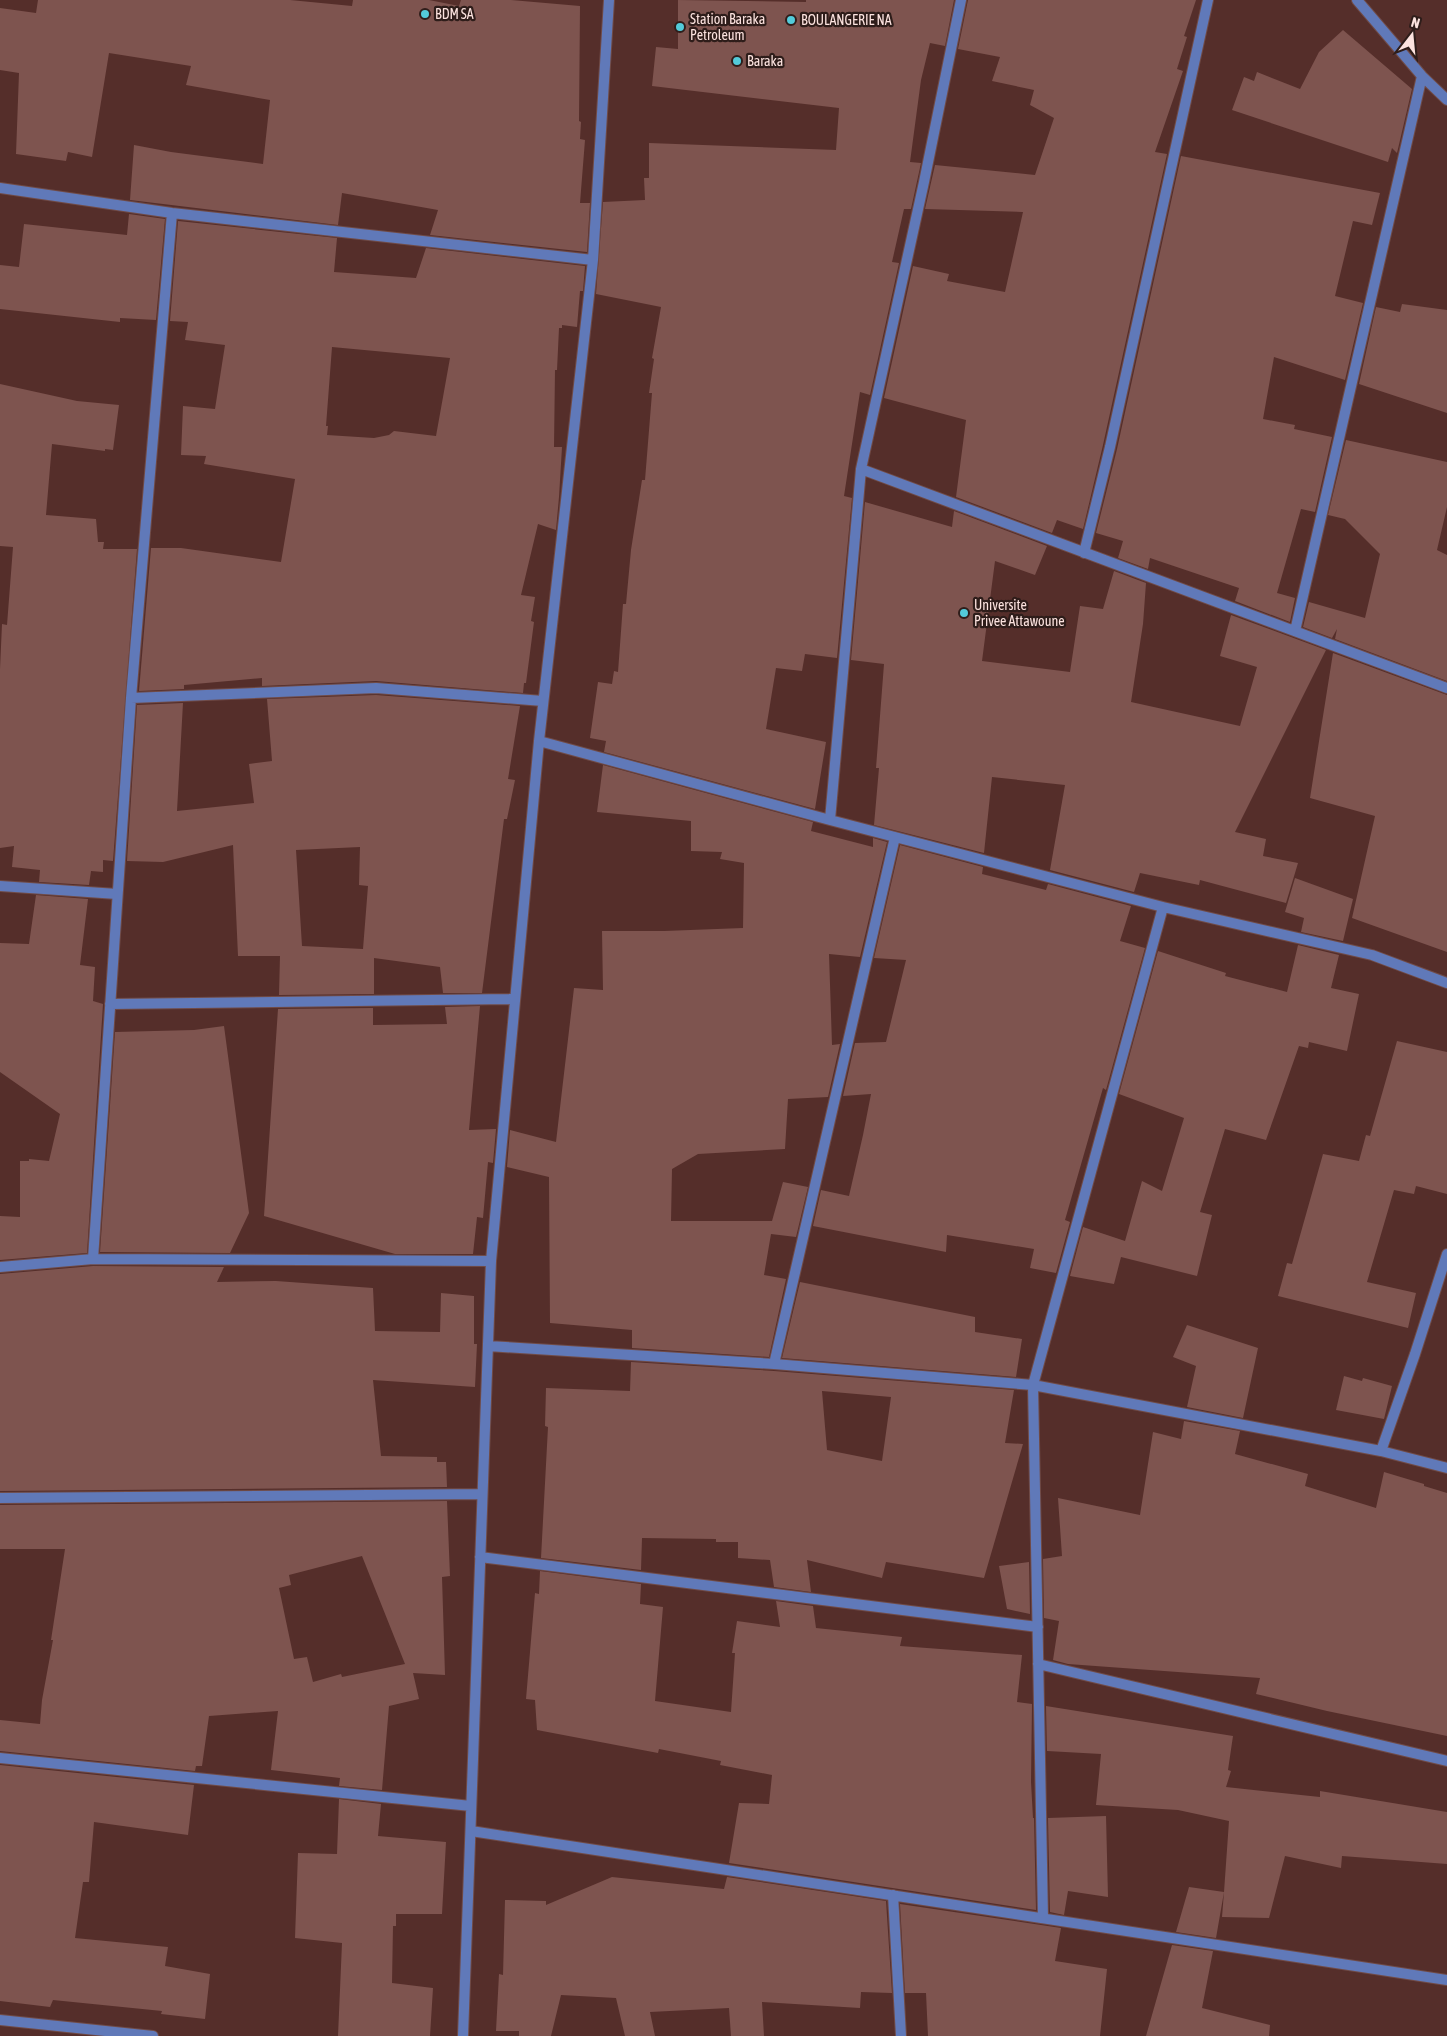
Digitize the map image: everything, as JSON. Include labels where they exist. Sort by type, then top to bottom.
[{"type":"street","points":[[463,2036],[491,1261],[543,701],[593,260],[609,0]]},
{"type":"street","points":[[830,820],[861,469],[922,191],[961,0]]},
{"type":"street","points":[[1084,553],[1110,447],[1208,0]]},
{"type":"street","points":[[1357,0],[1422,76],[1447,100]]},
{"type":"street","points":[[1295,631],[1305,595],[1422,76]]},
{"type":"street","points":[[0,188],[172,213],[593,260]]},
{"type":"street","points":[[93,1259],[130,698],[172,213]]},
{"type":"street","points":[[861,469],[1447,688]]},
{"type":"street","points":[[130,698],[376,688],[543,701]]},
{"type":"street","points":[[539,741],[830,820],[1163,907],[1372,955],[1447,984]]},
{"type":"street","points":[[774,1364],[895,837]]},
{"type":"street","points":[[0,886],[117,894]]},
{"type":"street","points":[[1043,1918],[1033,1385],[1163,907]]},
{"type":"street","points":[[110,1004],[515,998]]},
{"type":"street","points":[[1381,1451],[1447,1254]]},
{"type":"street","points":[[0,1267],[93,1259],[491,1261]]},
{"type":"street","points":[[488,1346],[774,1364],[1033,1385],[1381,1451],[1447,1468]]},
{"type":"street","points":[[0,1498],[482,1494]]},
{"type":"street","points":[[480,1557],[1038,1627]]},
{"type":"street","points":[[1038,1664],[1447,1761]]},
{"type":"street","points":[[0,1758],[471,1806]]},
{"type":"street","points":[[470,1831],[1447,1980]]},
{"type":"street","points":[[893,1895],[901,2036]]},
{"type":"street","points":[[0,2020],[153,2036]]},
{"type":"building","points":[[38,0],[290,0],[352,6],[353,0],[429,0],[459,6],[461,0],[511,0],[580,6],[579,121],[581,122],[580,139],[585,140],[580,203],[590,203],[587,252],[430,235],[438,210],[342,193],[338,225],[130,200],[134,145],[171,152],[263,164],[270,100],[186,85],[191,66],[109,53],[92,157],[68,152],[66,161],[16,154],[19,73],[0,70],[0,8],[36,13]]},
{"type":"building","points":[[678,0],[806,2],[806,0],[954,0],[945,46],[930,43],[921,80],[910,162],[921,163],[911,209],[904,209],[892,262],[899,263],[870,395],[860,392],[844,496],[852,498],[837,658],[805,654],[802,671],[776,668],[766,729],[826,742],[815,809],[604,752],[606,741],[590,738],[598,682],[612,684],[614,671],[618,672],[623,604],[626,604],[631,550],[642,480],[645,480],[652,393],[649,393],[654,359],[652,358],[661,307],[596,294],[603,202],[645,200],[644,178],[649,178],[649,143],[836,150],[839,108],[652,86],[656,47],[678,49]]},
{"type":"building","points":[[968,0],[1196,0],[1184,36],[1187,37],[1177,69],[1183,71],[1155,152],[1167,154],[1083,529],[1057,520],[1052,533],[956,497],[966,420],[884,398],[913,266],[949,274],[947,281],[1005,292],[1023,212],[925,209],[935,165],[1035,175],[1054,118],[1030,105],[1034,90],[992,81],[1000,57],[958,49]]},
{"type":"building","points":[[1343,30],[1412,89],[1397,153],[1392,148],[1388,162],[1232,110],[1244,77],[1254,81],[1257,72],[1300,89],[1319,52]]},
{"type":"building","points":[[1181,156],[1380,193],[1372,225],[1353,221],[1335,296],[1363,303],[1345,380],[1274,357],[1263,419],[1295,425],[1294,429],[1332,437],[1315,512],[1301,509],[1277,593],[1295,598],[1290,622],[1235,601],[1239,588],[1150,558],[1148,569],[1118,558],[1123,541],[1096,533],[1117,449]]},
{"type":"building","points":[[129,214],[165,219],[156,320],[120,318],[120,322],[0,309],[0,265],[19,267],[24,224],[127,235]]},
{"type":"building","points":[[178,221],[337,238],[334,272],[416,278],[426,248],[585,266],[583,291],[580,291],[577,327],[562,325],[562,328],[559,328],[557,370],[555,370],[554,447],[562,447],[556,530],[538,524],[521,595],[535,597],[531,621],[534,622],[523,693],[376,681],[262,686],[262,678],[184,685],[184,689],[139,691],[151,548],[181,548],[281,562],[295,479],[204,464],[206,456],[181,455],[183,406],[215,409],[225,345],[185,340],[188,322],[170,321]],"holes":[[[332,347],[450,358],[436,436],[394,431],[389,435],[374,438],[327,435],[328,426],[326,426]]]},
{"type":"building","points":[[1402,304],[1447,310],[1447,413],[1359,384],[1376,307],[1400,312]]},
{"type":"building","points":[[0,384],[77,401],[119,405],[113,450],[105,449],[105,451],[52,444],[46,515],[96,519],[98,542],[104,542],[103,549],[137,549],[113,861],[103,860],[103,872],[91,871],[89,885],[39,882],[40,870],[12,867],[14,846],[0,848],[0,669],[2,624],[7,625],[13,547],[0,546]]},
{"type":"building","points":[[1346,440],[1447,462],[1447,507],[1437,550],[1447,555],[1447,681],[1335,639],[1337,629],[1332,638],[1303,627],[1309,602],[1365,618],[1380,554],[1345,519],[1328,515]]},
{"type":"building","points":[[865,502],[952,527],[954,511],[1047,546],[1035,575],[995,561],[982,661],[1070,672],[1080,606],[1103,609],[1114,571],[1146,583],[1143,624],[1131,702],[1240,726],[1257,667],[1220,656],[1231,615],[1326,650],[1235,832],[1266,839],[1263,856],[1298,863],[1286,903],[1200,880],[1199,885],[1140,873],[1134,892],[1050,870],[1065,785],[992,777],[984,853],[874,825],[879,768],[876,768],[884,664],[851,660]]},
{"type":"building","points":[[1333,653],[1447,695],[1447,952],[1352,918],[1375,816],[1310,798]]},
{"type":"building","points":[[376,695],[520,706],[508,779],[515,780],[507,819],[504,819],[482,993],[443,993],[440,967],[374,958],[374,994],[279,995],[280,956],[238,956],[233,845],[163,862],[127,861],[137,705],[183,703],[177,811],[254,803],[249,764],[272,761],[267,699]],"holes":[[[360,847],[359,885],[368,886],[363,949],[302,946],[296,850]]]},
{"type":"building","points":[[603,765],[813,822],[811,831],[873,847],[873,838],[887,842],[860,957],[829,954],[832,1045],[840,1044],[828,1097],[788,1099],[785,1149],[698,1154],[672,1169],[671,1221],[772,1221],[783,1182],[808,1187],[796,1237],[771,1234],[764,1275],[786,1279],[769,1357],[632,1348],[632,1330],[550,1323],[549,1177],[507,1167],[510,1130],[556,1142],[574,988],[603,990],[602,931],[743,928],[744,863],[720,859],[722,852],[691,851],[691,821],[597,812]]},
{"type":"building","points":[[900,845],[983,867],[982,874],[1046,890],[1048,884],[1131,906],[1120,941],[1145,948],[1106,1090],[1103,1088],[1065,1220],[1070,1222],[1056,1273],[1030,1268],[1034,1249],[947,1235],[946,1252],[813,1226],[821,1190],[849,1196],[871,1094],[843,1096],[855,1043],[886,1042],[906,960],[874,958]]},
{"type":"building","points":[[1295,878],[1353,899],[1343,941],[1301,932],[1304,918],[1285,912]]},
{"type":"building","points":[[36,895],[88,899],[80,965],[95,967],[93,1001],[103,1004],[87,1253],[0,1260],[0,1216],[20,1217],[20,1161],[29,1161],[29,1159],[49,1161],[60,1114],[0,1072],[0,943],[29,944]]},
{"type":"building","points":[[1298,945],[1339,955],[1331,988],[1359,994],[1347,1051],[1309,1042],[1308,1048],[1299,1046],[1266,1140],[1225,1129],[1200,1212],[1212,1215],[1197,1276],[1121,1257],[1114,1284],[1070,1276],[1083,1227],[1125,1241],[1142,1181],[1162,1191],[1184,1118],[1119,1094],[1158,951],[1226,973],[1225,976],[1287,992]]},
{"type":"building","points":[[480,1006],[469,1130],[496,1129],[493,1163],[488,1162],[483,1218],[477,1217],[473,1254],[395,1254],[264,1216],[278,1009],[373,1008],[373,1025],[447,1024],[445,1007]]},
{"type":"building","points":[[224,1026],[249,1213],[230,1253],[100,1252],[115,1032],[194,1030]]},
{"type":"building","points":[[1397,1041],[1447,1052],[1447,1194],[1416,1186],[1414,1194],[1394,1190],[1367,1282],[1416,1293],[1408,1328],[1278,1296],[1287,1263],[1292,1264],[1323,1154],[1359,1161],[1366,1135],[1370,1136]]},
{"type":"building","points":[[93,1266],[224,1267],[217,1282],[276,1281],[373,1288],[375,1331],[440,1332],[441,1293],[474,1296],[474,1344],[477,1344],[475,1387],[373,1380],[381,1456],[437,1457],[437,1462],[446,1462],[447,1487],[0,1491],[0,1274]]},
{"type":"building","points":[[800,1282],[975,1317],[975,1332],[1022,1339],[1016,1377],[782,1358]]},
{"type":"building","points":[[1187,1325],[1258,1348],[1243,1418],[1187,1407],[1196,1366],[1173,1357]]},
{"type":"building","points":[[631,1362],[1014,1390],[1005,1443],[1023,1444],[984,1578],[886,1562],[882,1578],[807,1560],[811,1592],[774,1587],[770,1560],[738,1558],[738,1542],[716,1542],[716,1539],[642,1538],[641,1570],[541,1558],[548,1427],[545,1426],[546,1388],[630,1391]],"holes":[[[822,1391],[891,1397],[882,1461],[827,1450]]]},
{"type":"building","points":[[1344,1376],[1362,1381],[1363,1378],[1392,1386],[1384,1419],[1336,1410]]},
{"type":"building","points":[[1184,1421],[1240,1431],[1235,1454],[1308,1474],[1305,1486],[1376,1508],[1384,1472],[1447,1493],[1447,1736],[1256,1694],[1260,1678],[1068,1664],[1053,1660],[1059,1621],[1044,1618],[1043,1559],[1062,1556],[1058,1498],[1140,1515],[1153,1432],[1181,1439]]},
{"type":"building","points":[[447,1501],[450,1576],[442,1577],[445,1675],[413,1673],[419,1699],[389,1706],[382,1790],[339,1786],[340,1778],[271,1770],[278,1711],[209,1716],[202,1766],[196,1766],[195,1771],[0,1751],[0,1720],[40,1724],[65,1549],[0,1549],[0,1505]],"holes":[[[362,1556],[405,1664],[342,1677],[341,1674],[313,1682],[307,1657],[294,1659],[279,1588],[291,1585],[289,1575]]]},
{"type":"building","points":[[1029,1562],[1030,1614],[1007,1609],[999,1566]]},
{"type":"building","points":[[540,1571],[641,1584],[640,1604],[663,1607],[655,1701],[731,1712],[735,1653],[732,1653],[737,1621],[780,1627],[776,1601],[813,1606],[816,1628],[902,1637],[900,1646],[1022,1655],[1017,1702],[1032,1704],[1031,1782],[1034,1818],[1036,1910],[729,1863],[739,1803],[769,1804],[772,1775],[720,1765],[721,1761],[659,1749],[658,1753],[537,1730],[535,1700],[526,1699],[535,1593],[539,1594]]},
{"type":"building","points":[[1046,1706],[1233,1736],[1228,1770],[1231,1771],[1226,1787],[1320,1797],[1320,1791],[1447,1812],[1447,1864],[1342,1856],[1341,1868],[1285,1856],[1269,1918],[1222,1917],[1229,1821],[1178,1810],[1096,1805],[1101,1754],[1047,1751]]},
{"type":"building","points":[[0,1765],[194,1785],[188,1835],[94,1822],[89,1882],[83,1882],[75,1938],[168,1947],[165,1966],[210,1974],[205,2019],[161,2014],[162,2011],[53,2000],[50,2007],[0,2001]]},
{"type":"building","points":[[339,1799],[381,1804],[378,1836],[446,1842],[442,1914],[396,1914],[396,1926],[393,1926],[392,1983],[433,1988],[430,2036],[338,2036],[342,1943],[295,1938],[298,1853],[337,1854]]},
{"type":"building","points":[[1106,1816],[1108,1897],[1068,1891],[1064,1915],[1050,1912],[1048,1818]]},
{"type":"building","points":[[612,1877],[724,1889],[727,1877],[886,1901],[892,1993],[861,1992],[860,2008],[762,2002],[764,2036],[731,2036],[729,2008],[650,2012],[655,2036],[625,2036],[616,1998],[561,1995],[551,2036],[519,2036],[519,2031],[496,2031],[499,1974],[503,1975],[505,1900],[546,1901],[546,1905]]},
{"type":"building","points":[[1189,1887],[1224,1892],[1216,1938],[1176,1932]]},
{"type":"building","points":[[900,1904],[1061,1928],[1055,1961],[1107,1969],[1100,2036],[928,2036],[926,1993],[905,1993]]},
{"type":"building","points":[[1172,1945],[1213,1951],[1202,2008],[1270,2025],[1269,2036],[1146,2036]]},
{"type":"place","name":"BDM SA","points":[[425,14]]},
{"type":"place","name":"BOULANGERIE NA","points":[[791,20]]},
{"type":"place","name":"Station Baraka Petroleum","points":[[680,27]]},
{"type":"place","name":"Baraka","points":[[737,61]]},
{"type":"place","name":"Universite Privee Attawoune","points":[[964,613]]}]
